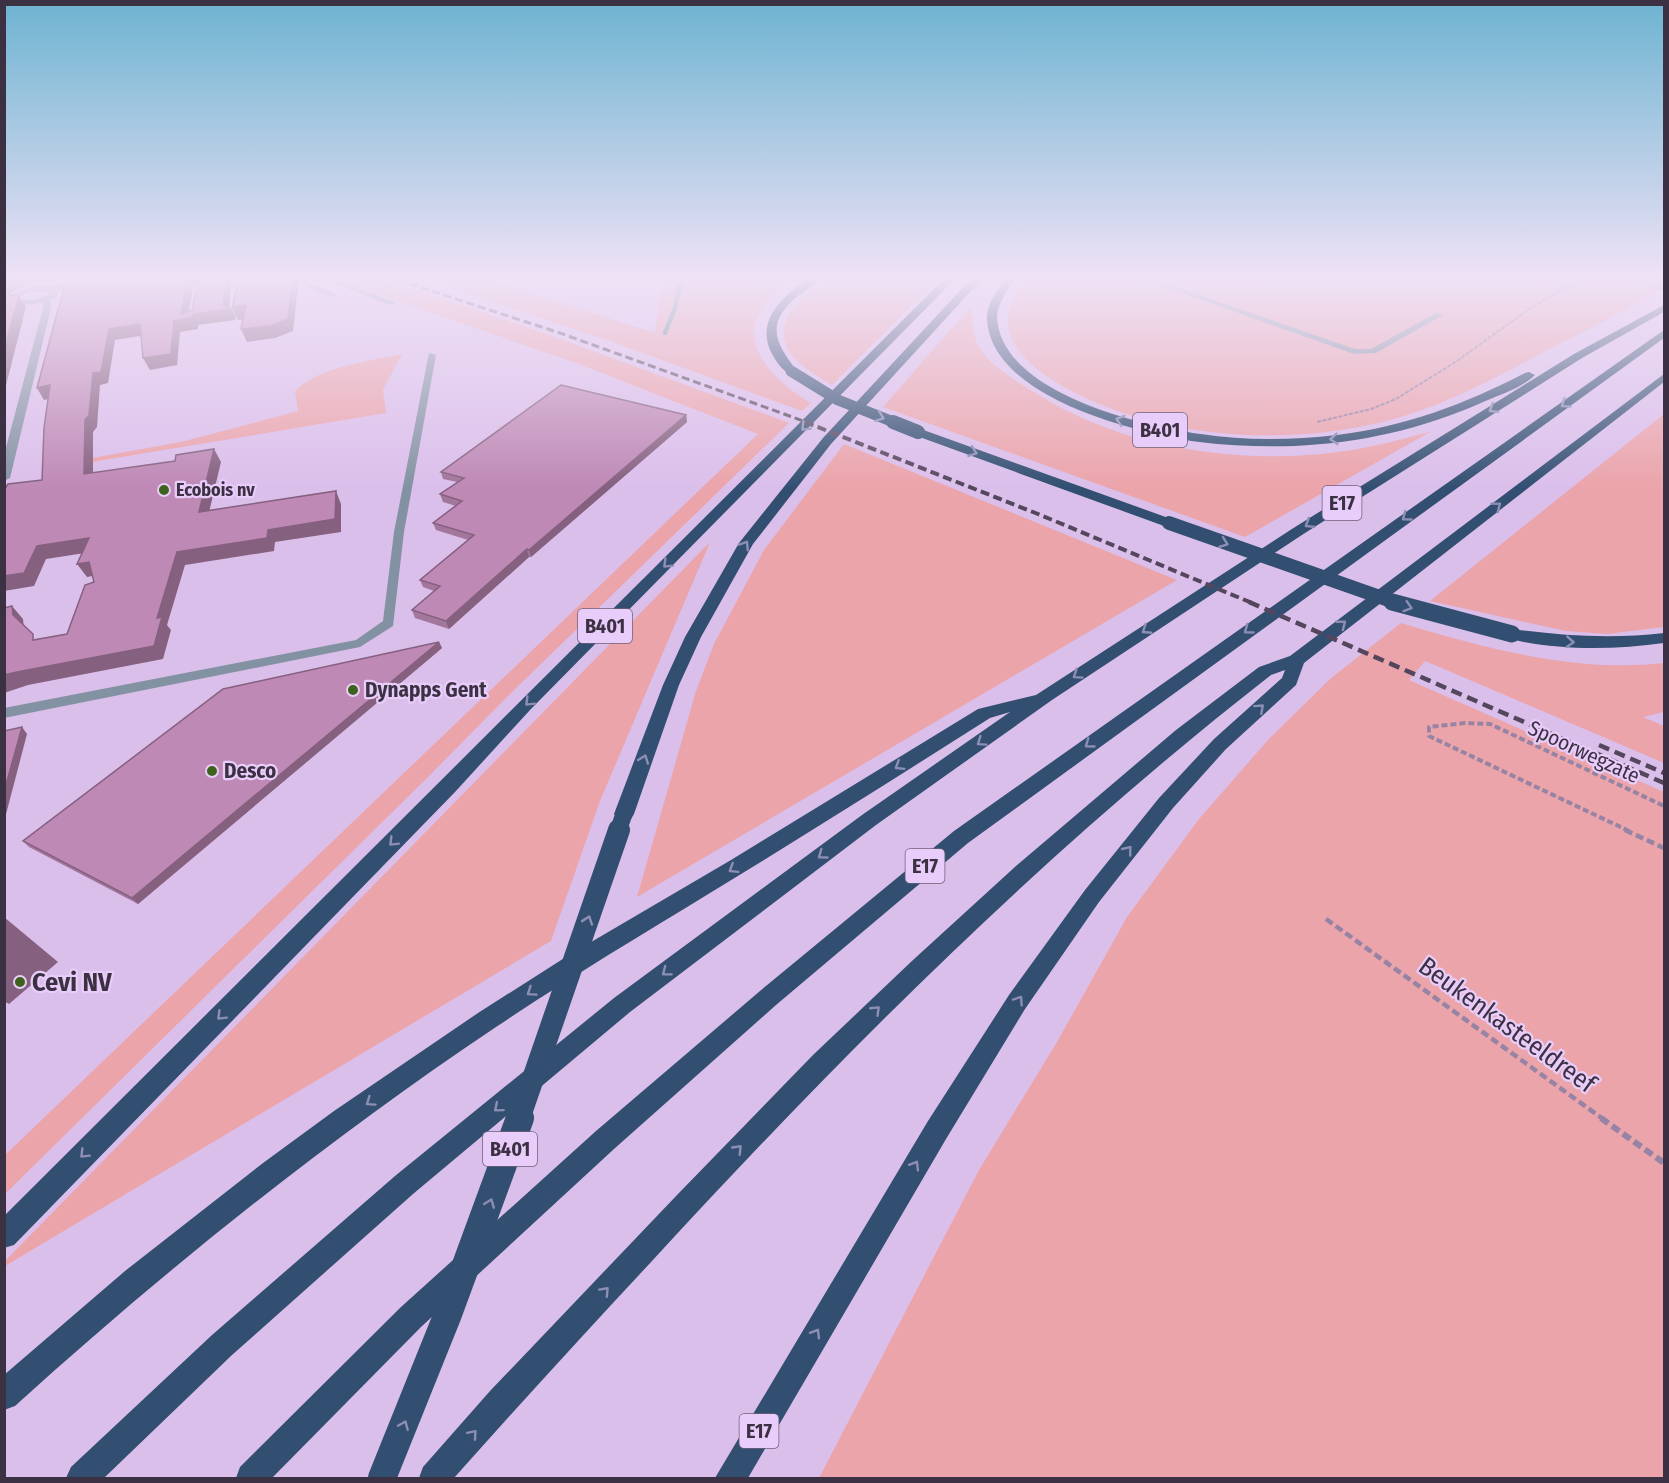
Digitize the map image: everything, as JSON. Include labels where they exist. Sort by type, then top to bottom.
[{"type":"highway","points":[[773,349],[780,361],[791,371],[838,400],[918,432],[1373,597],[1472,626],[1512,634],[1585,643],[1665,638]]},
{"type":"highway","name":"B401","points":[[4,1234],[448,787],[524,706],[880,349]]},
{"type":"highway","name":"B401","points":[[382,1479],[426,1373],[512,1145],[624,814],[671,685],[693,638],[746,543],[827,441],[912,349]]},
{"type":"highway","name":"B401","points":[[1001,349],[1026,376],[1056,395],[1086,408],[1124,421],[1198,438],[1274,443],[1355,437],[1391,430],[1460,407],[1539,369],[1578,356]]},
{"type":"highway","name":"E17","points":[[82,1479],[222,1345],[387,1200],[622,1005],[869,819],[1046,696],[1300,530],[1590,349]]},
{"type":"highway","name":"E17","points":[[251,1479],[411,1317],[597,1148],[768,998],[961,837],[1642,349]]},
{"type":"highway","name":"E17","points":[[434,1479],[501,1402],[821,1063],[1023,872],[1182,735],[1265,671],[1296,660],[1665,377]]},
{"type":"highway","name":"E17","points":[[732,1479],[936,1130],[1017,1002],[1092,896],[1166,802],[1220,744],[1290,681],[1296,660]]},
{"type":"highway","points":[[4,1395],[48,1355],[208,1223],[330,1130],[455,1042],[559,973],[702,888],[984,713],[1046,696]]},
{"type":"street","points":[[5,475],[37,349]]},
{"type":"lane","points":[[1346,349],[1354,352],[1376,349]]},
{"type":"lane","points":[[4,713],[360,643],[389,623],[399,532],[432,356]]},
{"type":"path","points":[[1317,422],[1371,409],[1396,399],[1474,349]]},
{"type":"path","name":"Spoorwegzate","points":[[1665,806],[1490,724],[1465,723],[1430,727],[1429,736],[1665,848]]},
{"type":"path","name":"Beukenkasteeldreef","points":[[1326,919],[1665,1163]]},
{"type":"shaded area","points":[[536,349],[588,349],[789,423],[505,699],[5,1194],[5,1155],[758,434]]},
{"type":"shaded area","points":[[632,349],[758,349],[775,375],[791,390],[811,403],[802,411]]},
{"type":"shaded area","points":[[788,349],[868,349],[832,385],[806,368]]},
{"type":"shaded area","points":[[933,349],[980,349],[985,356],[1014,379],[1073,414],[1112,430],[1153,442],[1195,450],[1238,455],[1322,454],[1380,445],[1430,432],[1245,537],[883,407]]},
{"type":"shaded area","points":[[1018,349],[1549,349],[1461,394],[1404,416],[1361,427],[1315,433],[1268,435],[1220,433],[1172,426],[1127,414],[1084,397],[1045,375]]},
{"type":"shaded area","points":[[402,354],[383,390],[386,413],[80,464],[81,460],[181,442],[298,411],[295,391],[317,376],[360,362]]},
{"type":"shaded area","points":[[1664,414],[1664,627],[1607,634],[1566,631],[1430,601]]},
{"type":"shaded area","points":[[844,444],[1177,580],[637,897],[696,691],[714,644],[764,550]]},
{"type":"shaded area","points":[[710,542],[600,801],[551,941],[5,1266],[5,1261]]},
{"type":"shaded area","points":[[1401,623],[1531,656],[1597,664],[1664,663],[1664,712],[1643,717],[1664,726],[1664,763],[1425,661],[1409,680],[1664,792],[1664,1478],[819,1478],[979,1170],[1057,1042],[1127,917],[1199,819],[1268,740],[1330,679]]},
{"type":"building","points":[[47,349],[105,349],[101,372],[93,373],[89,415],[85,420],[84,474],[175,461],[176,455],[214,449],[199,512],[336,491],[335,519],[268,530],[267,538],[177,552],[157,618],[162,617],[154,646],[4,675],[4,608],[12,606],[13,615],[33,634],[33,640],[67,634],[85,585],[94,582],[89,562],[77,564],[89,538],[37,546],[24,573],[4,576],[4,490],[8,484],[42,480],[44,428],[50,385],[37,388]]},
{"type":"building","points":[[142,349],[171,349],[171,354],[143,358]]},
{"type":"building","points":[[561,385],[686,415],[529,550],[527,549],[446,621],[412,610],[440,586],[420,580],[474,535],[433,523],[462,501],[440,494],[464,478],[441,472]]},
{"type":"building","name":"Desco","points":[[439,642],[132,898],[23,841],[223,689]]},
{"type":"building","points":[[22,727],[4,792],[4,731]]},
{"type":"railway","points":[[605,349],[809,423]]},
{"type":"railway","points":[[805,422],[1038,514],[1252,603]]},
{"type":"railway","points":[[1249,602],[1664,783]]},
{"type":"railway","points":[[1599,745],[1664,773]]},
{"type":"place","name":"Ecobois nv","points":[[164,490]]},
{"type":"place","name":"Dynapps Gent","points":[[353,690]]},
{"type":"place","name":"Desco","points":[[212,771]]},
{"type":"place","name":"Cevi NV","points":[[20,982]]}]
